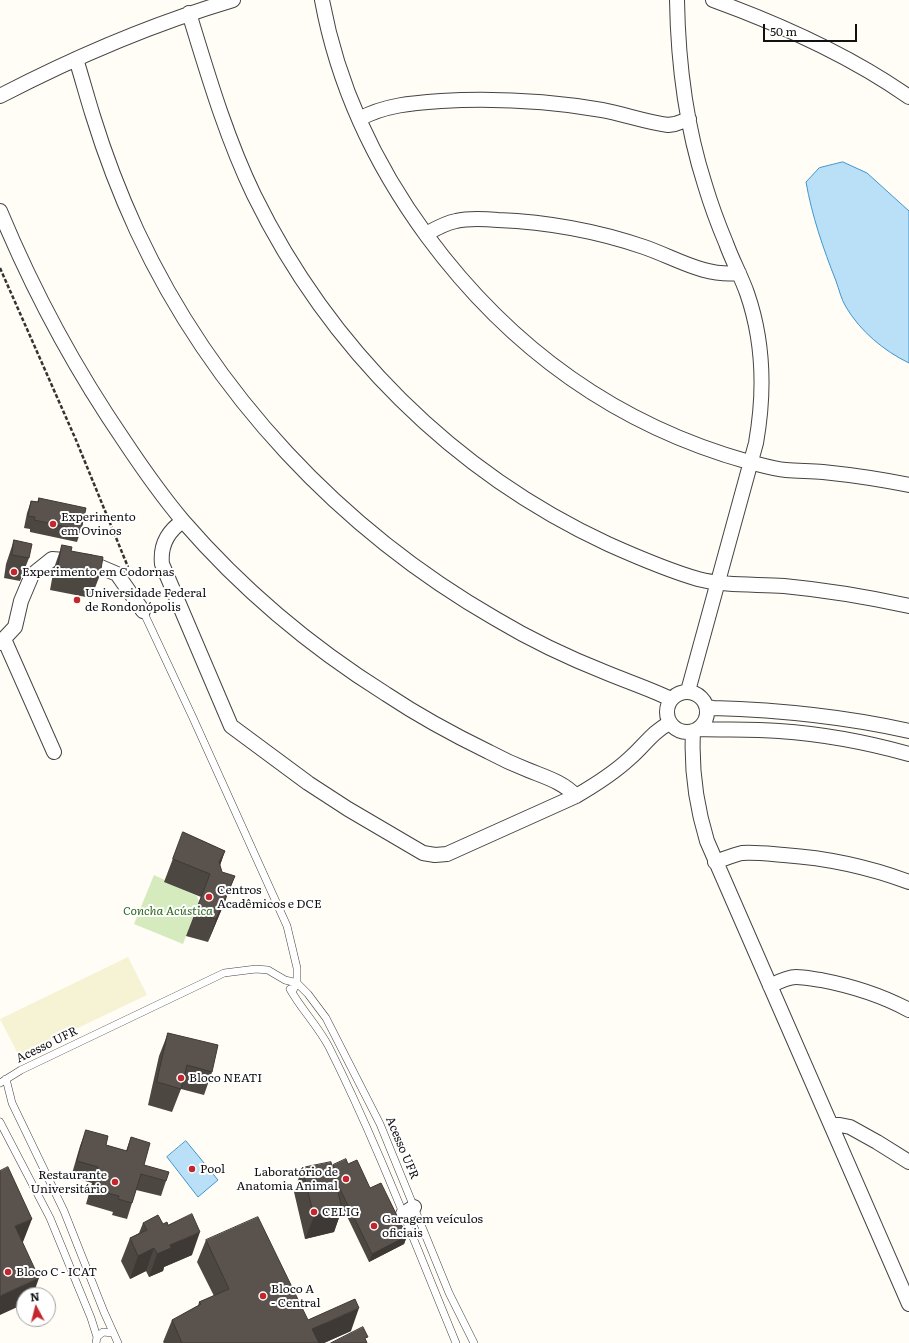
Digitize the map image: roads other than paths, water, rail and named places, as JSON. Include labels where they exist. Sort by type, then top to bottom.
[{"type":"street","points":[[0,96],[76,59],[151,27],[233,0]]},
{"type":"street","points":[[322,0],[338,61],[359,119],[376,156],[395,191],[458,276],[493,314],[543,358],[570,378],[627,413],[687,441],[751,463],[784,470],[855,476],[909,485]]},
{"type":"street","points":[[677,0],[679,54],[689,119],[696,152],[712,208],[739,273],[753,314],[761,357],[762,401],[760,422],[751,463],[688,692]]},
{"type":"street","points":[[713,0],[743,11],[808,39],[871,73],[909,97]]},
{"type":"street","points":[[189,14],[224,124],[253,193],[270,226],[310,291],[351,346],[381,380],[407,406],[464,456],[526,500],[566,522],[627,552],[699,579],[718,582],[799,587],[839,592],[909,606]]},
{"type":"street","points":[[76,59],[106,155],[137,232],[156,268],[194,334],[222,374],[247,407],[292,458],[361,525],[421,571],[461,598],[496,620],[576,660],[671,699]]},
{"type":"street","points":[[359,119],[380,109],[398,105],[456,100],[544,102],[602,110],[668,124],[675,124],[689,119]]},
{"type":"street","points":[[0,211],[19,256],[40,299],[86,383],[135,457],[183,520],[209,549],[264,602],[354,673],[454,734],[519,766],[563,784],[576,796]]},
{"type":"street","points":[[426,234],[447,223],[463,220],[487,219],[536,223],[616,238],[671,257],[705,271],[722,274],[739,273]]},
{"type":"street","points":[[183,520],[166,537],[162,551],[162,564],[231,726],[308,783],[391,835],[423,853],[435,855],[447,854],[576,796],[596,785],[614,772],[661,728],[670,723]]},
{"type":"street","points":[[54,752],[2,641],[15,627],[21,601],[32,575],[52,559],[89,562],[117,574],[143,611]]},
{"type":"street","points":[[909,754],[877,746],[813,734],[748,730],[696,731],[686,733],[674,728],[667,718],[666,711],[671,699],[682,692],[688,692],[700,696],[707,707],[706,719],[696,731],[692,761],[696,798],[707,841],[909,1304]]},
{"type":"street","points":[[707,707],[798,712],[864,722],[909,731]]},
{"type":"street","points":[[716,862],[742,854],[803,856],[864,868],[909,882]]},
{"type":"street","points":[[770,986],[786,979],[796,977],[815,979],[870,993],[909,1010]]},
{"type":"street","points":[[831,1125],[850,1127],[878,1142],[909,1162]]},
{"type":"lane","points":[[143,611],[287,926],[297,968],[296,983],[292,992]]},
{"type":"lane","name":"Acesso UFR","points":[[115,1339],[64,1211],[3,1081],[21,1070],[224,973],[256,969],[268,970],[285,980],[296,983],[308,994],[326,1018],[380,1124],[409,1211]]},
{"type":"lane","name":"Acesso UFR","points":[[285,980],[316,1025],[328,1047],[384,1166],[409,1211],[474,1343]]},
{"type":"lane","points":[[316,1025],[326,1018]]},
{"type":"lane","name":"Acesso UFR","points":[[0,1122],[50,1218],[91,1318],[97,1340]]},
{"type":"lane","points":[[409,1211],[456,1343]]},
{"type":"lane","name":"Acesso UFR","points":[[97,1340],[103,1332],[115,1339]]},
{"type":"water","points":[[843,162],[867,173],[909,211],[909,363],[891,353],[873,340],[852,316],[843,301],[822,244],[811,207],[806,182],[819,168]]},
{"type":"water","name":"Pool","points":[[186,1141],[218,1180],[198,1197],[167,1157]]},
{"type":"place","name":"Experimento em Ovinos","points":[[53,524]]},
{"type":"place","name":"Experimento em Codornas","points":[[14,572]]},
{"type":"place","name":"Universidade Federal de Rondonópolis","points":[[77,600]]},
{"type":"place","name":"Centros Acadêmicos e DCE","points":[[209,897]]},
{"type":"place","name":"Bloco NEATI","points":[[181,1078]]},
{"type":"place","name":"Pool","points":[[192,1169]]},
{"type":"place","name":"Laboratório de Anatomia Animal","points":[[346,1179]]},
{"type":"place","name":"Restaurante Universitário","points":[[115,1182]]},
{"type":"place","name":"CELIG","points":[[314,1212]]},
{"type":"place","name":"Garagem veículos oficiais","points":[[374,1226]]},
{"type":"place","name":"Bloco C - ICAT","points":[[8,1272]]},
{"type":"place","name":"Bloco A - Central","points":[[263,1296]]},
{"type":"park label","name":"Concha Acústica","points":[[168,911]]}]
